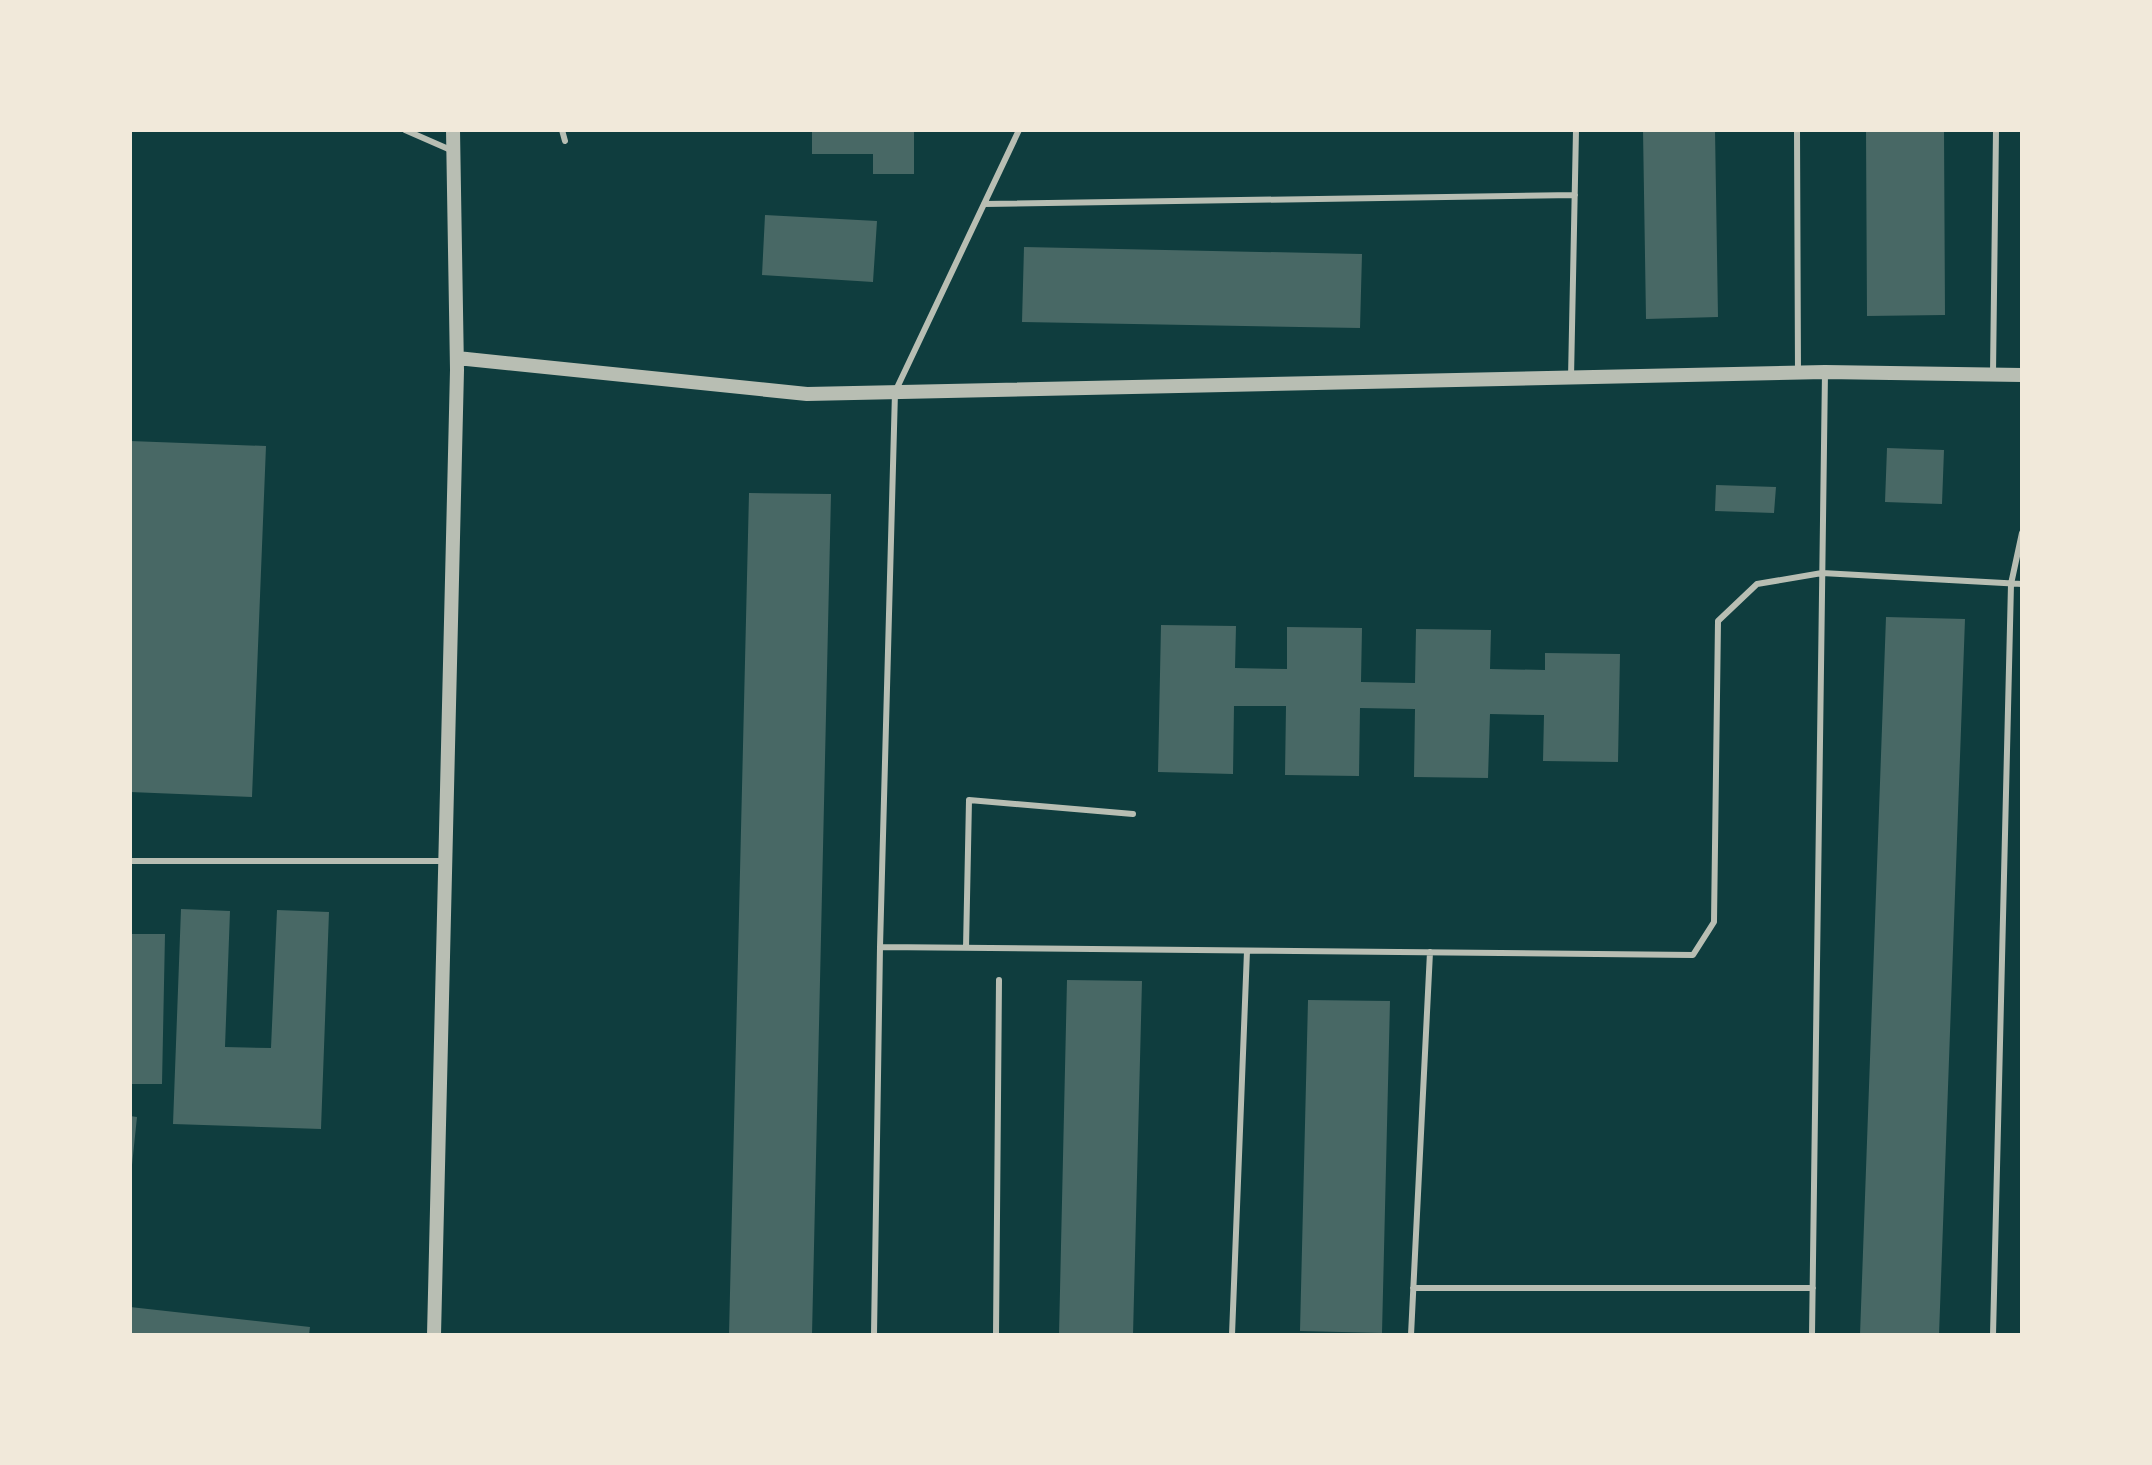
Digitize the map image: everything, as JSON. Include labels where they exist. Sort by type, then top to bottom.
[{"type":"street","points":[[434,1335],[457,358],[453,130]]},
{"type":"street","points":[[457,358],[807,394],[1825,372],[2022,375]]},
{"type":"lane","points":[[405,130],[454,151]]},
{"type":"lane","points":[[562,130],[565,141]]},
{"type":"lane","points":[[874,1335],[880,947],[895,392],[1019,130]]},
{"type":"lane","points":[[1571,378],[1576,130]]},
{"type":"lane","points":[[1797,130],[1798,373]]},
{"type":"lane","points":[[1993,375],[1996,130]]},
{"type":"lane","points":[[984,204],[1575,195]]},
{"type":"lane","points":[[1812,1335],[1825,372]]},
{"type":"lane","points":[[1993,1335],[2011,584],[2022,533]]},
{"type":"lane","points":[[880,947],[1693,955],[1714,922],[1718,621],[1757,584],[1822,573],[2022,584]]},
{"type":"lane","points":[[966,948],[969,800],[1133,814]]},
{"type":"lane","points":[[130,861],[445,861]]},
{"type":"lane","points":[[1232,1335],[1247,951]]},
{"type":"lane","points":[[1411,1335],[1430,952]]},
{"type":"lane","points":[[996,1335],[999,980]]},
{"type":"lane","points":[[1413,1288],[1813,1288]]},
{"type":"building","points":[[812,130],[914,130],[914,174],[873,174],[873,154],[812,154]]},
{"type":"building","points":[[1643,130],[1715,130],[1718,317],[1646,319]]},
{"type":"building","points":[[1866,130],[1944,130],[1945,315],[1867,316]]},
{"type":"building","points":[[765,215],[877,221],[873,282],[762,275]]},
{"type":"building","points":[[1024,247],[1362,254],[1360,328],[1022,322]]},
{"type":"building","points":[[130,441],[266,446],[252,797],[130,792]]},
{"type":"building","points":[[1887,448],[1944,450],[1942,504],[1885,502]]},
{"type":"building","points":[[1716,485],[1776,487],[1774,513],[1715,511]]},
{"type":"building","points":[[749,493],[831,494],[812,1335],[729,1335]]},
{"type":"building","points":[[1886,617],[1965,619],[1939,1335],[1860,1335]]},
{"type":"building","points":[[1161,625],[1236,626],[1235,668],[1287,669],[1287,627],[1362,628],[1361,682],[1415,683],[1416,629],[1491,630],[1490,669],[1545,670],[1545,653],[1620,654],[1618,762],[1543,761],[1544,715],[1490,714],[1488,778],[1414,777],[1415,709],[1360,708],[1359,776],[1285,775],[1286,706],[1234,706],[1233,774],[1158,772]]},
{"type":"building","points":[[181,909],[230,911],[225,1047],[271,1048],[277,910],[329,912],[321,1129],[173,1124]]},
{"type":"building","points":[[130,934],[165,934],[162,1084],[130,1084]]},
{"type":"building","points":[[1067,980],[1142,981],[1133,1335],[1059,1335]]},
{"type":"building","points":[[1308,1000],[1390,1001],[1382,1333],[1300,1331]]},
{"type":"building","points":[[130,1116],[137,1117],[132,1165],[130,1165]]},
{"type":"building","points":[[130,1307],[310,1327],[309,1335],[130,1335]]}]
